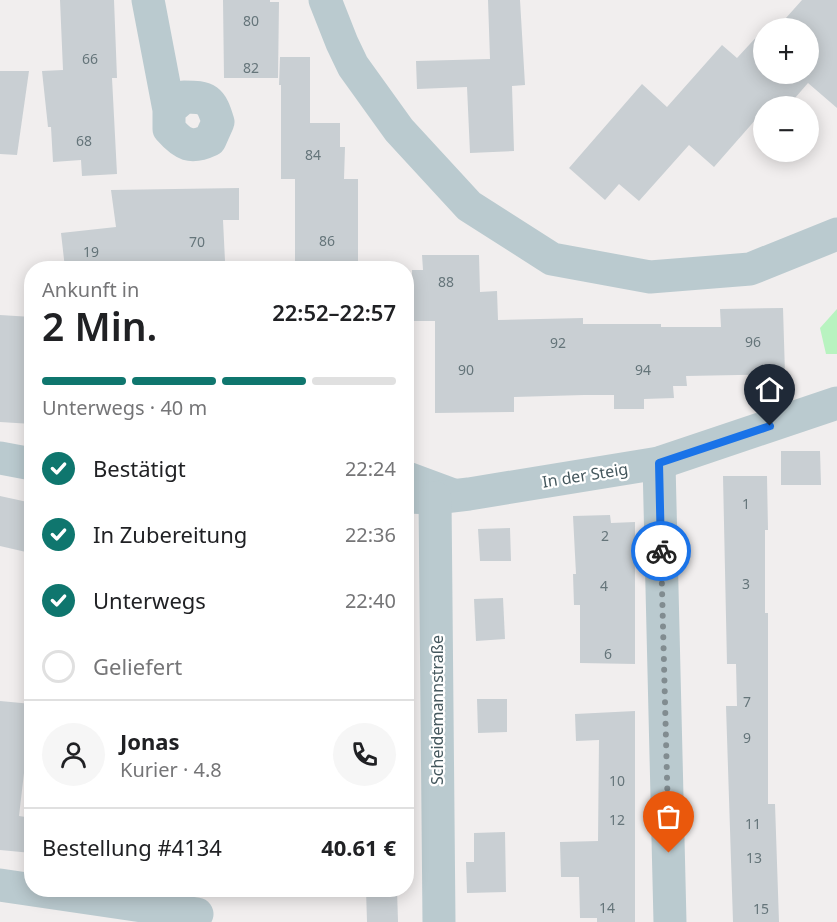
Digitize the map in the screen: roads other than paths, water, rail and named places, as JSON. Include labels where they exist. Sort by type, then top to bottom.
[{"type":"street","points":[[148,0],[169,110]]},
{"type":"street","points":[[325,0],[353,66],[399,130],[469,206],[552,259],[650,277],[750,269],[837,234]]},
{"type":"street","name":"In der Steig","points":[[421,497],[469,494],[659,463],[837,403]]},
{"type":"street","points":[[0,458],[24,462]]},
{"type":"street","points":[[659,463],[670,922]]},
{"type":"street","name":"Scheidemannstraße","points":[[421,497],[439,922]]},
{"type":"street","points":[[0,885],[24,888]]},
{"type":"street","points":[[103,897],[197,908]]},
{"type":"lane","name":"In der Steig","points":[[414,474],[469,494]]}]
